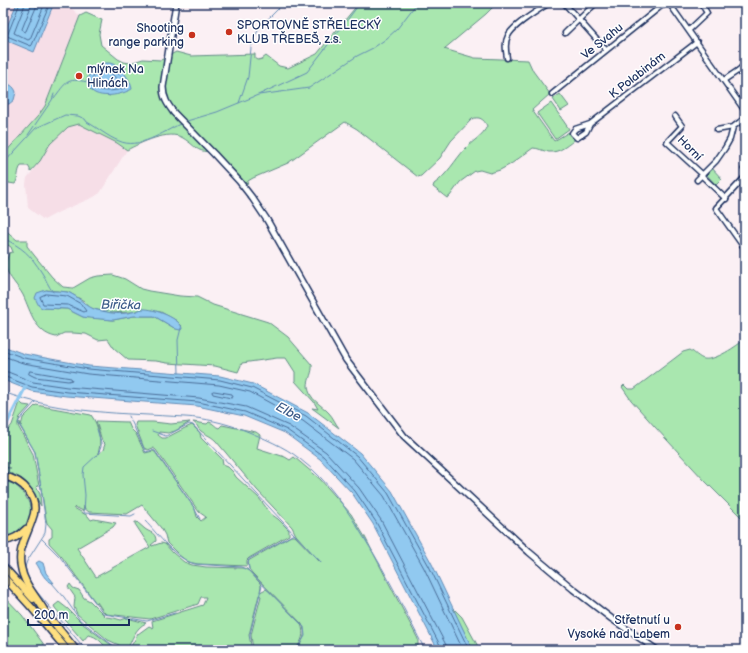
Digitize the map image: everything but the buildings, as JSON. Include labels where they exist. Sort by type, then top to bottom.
[{"type":"main road","points":[[3,476],[21,483],[30,493],[34,509],[32,521],[23,540],[20,555],[20,566],[23,577],[47,615]]},
{"type":"main road","points":[[3,541],[20,535],[29,527]]},
{"type":"main road","points":[[3,566],[76,650]]},
{"type":"main road","points":[[3,576],[68,650]]},
{"type":"street","points":[[176,3],[163,87],[163,93],[166,100],[174,113],[239,181],[260,210],[346,360],[394,423],[414,446],[529,552],[573,590],[657,650]]},
{"type":"street","points":[[507,58],[506,46],[508,35],[517,26],[549,3]]},
{"type":"street","points":[[564,3],[606,50]]},
{"type":"street","points":[[565,32],[596,3]]},
{"type":"street","name":"Ve Svahu","points":[[552,94],[665,3]]},
{"type":"street","points":[[669,3],[745,110]]},
{"type":"street","points":[[689,30],[707,13],[701,3]]},
{"type":"street","name":"K Polabinám","points":[[590,124],[697,42]]},
{"type":"street","points":[[724,80],[745,64]]},
{"type":"street","points":[[739,70],[745,80]]},
{"type":"street","points":[[739,101],[745,98]]},
{"type":"street","name":"Horní","points":[[675,116],[682,126],[667,142],[726,199]]},
{"type":"street","points":[[717,130],[733,127],[745,118]]},
{"type":"street","points":[[697,180],[716,161],[725,148],[730,139],[733,127]]},
{"type":"street","points":[[745,177],[716,208],[745,249]]},
{"type":"shaded area","points":[[3,3],[71,3],[69,6],[80,16],[45,106],[3,155]]},
{"type":"shaded area","points":[[79,124],[117,143],[127,150],[100,193],[44,220],[28,208],[27,178],[40,161],[50,144],[59,134],[68,126]]},
{"type":"green space","points":[[359,3],[497,3],[444,49],[475,58],[528,60],[533,71],[550,94],[532,110],[554,141],[569,132],[577,138],[564,148],[553,152],[533,148],[500,170],[490,173],[480,170],[475,171],[460,182],[447,198],[433,187],[434,184],[447,172],[465,149],[485,130],[487,126],[481,119],[472,119],[451,141],[440,158],[421,176],[418,177],[357,129],[345,122],[288,163],[253,178],[248,181],[247,184],[216,152],[197,149],[183,138],[170,135],[163,136],[139,144],[127,150],[117,143],[79,124],[68,127],[50,144],[40,161],[30,172],[28,166],[21,166],[15,184],[3,182],[3,155],[45,106],[80,16],[86,13],[102,20],[99,34],[101,45],[124,62],[130,63],[143,59],[161,60],[176,52],[191,56],[255,54],[255,58],[258,60],[266,56],[279,66],[288,68],[317,54]],"holes":[[[91,70],[110,96],[94,92],[87,81]]]},
{"type":"green space","points":[[560,94],[569,106],[561,111],[553,99]]},
{"type":"green space","points":[[551,103],[569,129],[555,139],[537,113]]},
{"type":"green space","points":[[711,167],[722,179],[716,185],[705,173]]},
{"type":"green space","points":[[3,228],[17,240],[27,240],[27,246],[52,277],[63,287],[73,288],[90,278],[113,275],[125,279],[141,289],[180,296],[197,297],[213,305],[268,322],[288,337],[312,365],[308,386],[309,391],[313,398],[326,410],[339,428],[312,408],[318,409],[314,402],[295,381],[295,372],[286,358],[242,363],[238,372],[215,366],[128,360],[114,348],[108,339],[98,340],[86,334],[73,333],[64,333],[56,337],[49,335],[38,326],[31,315],[23,295],[7,272],[6,266],[9,253],[13,252],[11,247],[3,242]],"holes":[[[46,290],[68,292],[84,301],[90,308],[110,313],[132,312],[143,309],[161,312],[177,321],[182,326],[176,329],[154,316],[134,316],[113,320],[83,317],[67,309],[42,308]]]},
{"type":"green space","points":[[745,339],[745,521],[704,480],[655,427],[631,400],[622,387],[624,385],[628,389],[634,389],[683,352],[690,350],[704,359],[714,358]]},
{"type":"green space","points":[[20,402],[23,405],[30,406],[20,417],[18,426],[33,454],[39,486],[36,487],[40,494],[41,506],[34,493],[23,479],[11,474],[3,473],[3,468],[11,468],[3,467],[3,436],[12,425]]},
{"type":"green space","points":[[36,405],[91,415],[98,429],[100,441],[97,455],[103,450],[105,444],[102,441],[96,421],[128,422],[131,429],[136,434],[145,453],[155,452],[195,509],[197,517],[201,521],[206,517],[199,512],[156,450],[153,448],[148,450],[144,448],[135,425],[136,422],[171,424],[190,422],[175,431],[168,433],[159,432],[158,435],[162,438],[166,438],[192,425],[200,433],[201,438],[222,459],[223,465],[228,467],[236,477],[259,498],[271,514],[289,530],[289,535],[249,558],[247,560],[247,566],[198,564],[188,562],[167,543],[161,528],[142,505],[127,514],[89,512],[84,506],[83,511],[75,507],[74,508],[88,516],[91,520],[94,519],[116,523],[113,527],[77,548],[96,577],[150,547],[135,524],[135,522],[137,522],[155,536],[156,541],[151,545],[152,546],[161,543],[165,544],[184,562],[206,567],[247,569],[260,583],[260,592],[266,589],[269,591],[301,624],[303,631],[302,638],[295,650],[253,650],[251,635],[261,596],[259,595],[249,635],[252,650],[129,650],[138,634],[149,626],[153,628],[152,621],[203,605],[206,597],[201,597],[198,604],[150,619],[106,614],[62,557],[49,543],[49,539],[52,537],[52,529],[47,523],[46,519],[35,452],[18,423],[20,422],[21,426],[23,418]]},
{"type":"green space","points":[[193,422],[207,424],[209,422],[219,428],[222,425],[256,432],[260,435],[257,448],[290,460],[294,457],[320,479],[351,514],[365,537],[418,639],[418,647],[421,650],[296,650],[304,638],[302,624],[252,573],[249,569],[248,561],[291,536],[295,536],[319,561],[296,535],[292,527],[257,490],[216,441],[201,431]]},
{"type":"green space","points":[[3,481],[15,485],[20,489],[28,500],[31,513],[30,519],[19,532],[10,536],[7,533],[9,537],[3,539]]},
{"type":"green space","points":[[70,584],[73,588],[79,590],[84,598],[90,601],[106,617],[121,620],[127,618],[146,623],[136,631],[127,650],[124,650],[119,645],[108,640],[77,614],[74,607],[75,597],[68,587]]},
{"type":"green space","points":[[3,595],[22,615],[48,650],[3,650]]},
{"type":"green space","points":[[59,602],[83,624],[118,650],[109,650],[97,639],[88,635],[83,641],[55,608],[54,606]]},
{"type":"green space","points":[[452,607],[462,617],[480,650],[473,650]]},
{"type":"water","points":[[17,3],[54,3],[34,52],[3,39]]},
{"type":"water","points":[[104,63],[114,64],[118,67],[130,81],[132,89],[116,95],[104,95],[90,89],[87,81],[90,73],[96,67]]},
{"type":"water","points":[[3,84],[11,85],[16,92],[14,100],[9,104],[3,104]]},
{"type":"water","points":[[46,290],[70,293],[92,308],[110,313],[135,312],[143,309],[153,310],[172,318],[181,325],[182,329],[176,329],[154,316],[134,316],[113,320],[83,317],[67,309],[42,308],[39,306],[35,298],[37,293]]},
{"type":"water","name":"Elbe","points":[[3,346],[24,354],[89,366],[220,376],[253,384],[308,413],[360,453],[392,491],[432,564],[473,650],[438,650],[373,524],[352,493],[320,459],[285,433],[244,416],[197,406],[66,396],[31,391],[3,380]]},
{"type":"water","points":[[39,561],[43,563],[46,573],[54,583],[43,575],[36,563]]},
{"type":"waterway","points":[[87,7],[89,3]]},
{"type":"waterway","points":[[239,103],[248,77],[251,48],[254,38],[260,27],[284,3]]},
{"type":"waterway","name":"Biřička","points":[[348,19],[360,3]]},
{"type":"waterway","points":[[259,95],[309,88],[357,56],[386,39],[397,29],[417,3]]},
{"type":"waterway","name":"Biřička","points":[[187,121],[217,112],[307,72],[347,20]]},
{"type":"waterway","points":[[54,98],[67,82],[75,80],[87,82]]},
{"type":"waterway","points":[[28,135],[52,100],[54,94]]},
{"type":"waterway","name":"Biřička","points":[[3,164],[36,128],[65,115],[78,116],[85,119],[87,122],[111,137],[127,143],[143,142],[180,124]]},
{"type":"waterway","name":"Biřička","points":[[3,238],[21,248],[30,256],[53,292]]},
{"type":"waterway","name":"Biřička","points":[[179,373],[178,340],[181,328]]},
{"type":"waterway","points":[[3,431],[26,386]]},
{"type":"waterway","points":[[3,392],[48,405],[70,409],[192,418],[222,423],[244,430],[287,450],[300,459],[320,477],[345,508],[382,568],[425,650]]},
{"type":"waterway","points":[[35,402],[18,422],[35,452],[46,524],[45,533],[27,561],[25,567],[32,586],[86,650]]},
{"type":"waterway","points":[[129,416],[145,451],[155,451],[193,506],[200,519]]},
{"type":"waterway","points":[[152,431],[166,436],[189,424],[193,425],[294,534],[249,559],[249,569]]},
{"type":"waterway","points":[[97,429],[101,447],[98,454],[84,467],[84,513],[131,516],[135,514]]},
{"type":"waterway","points":[[145,521],[174,552],[187,561],[195,564],[241,567],[249,571],[304,627],[305,636],[296,650]]},
{"type":"waterway","points":[[294,534],[321,562]]},
{"type":"waterway","points":[[42,539],[60,557],[104,614],[147,621],[175,613]]},
{"type":"waterway","points":[[52,583],[80,620],[119,650]]},
{"type":"waterway","points":[[250,639],[262,585]]},
{"type":"place","name":"SPORTOVNĚ STŘELECKÝ KLUB TŘEBEŠ, z.s.","points":[[229,32]]},
{"type":"place","name":"Shooting range parking","points":[[192,35]]},
{"type":"place","name":"mlýnek Na Hlinách","points":[[79,76]]},
{"type":"place","name":"Střetnutí u Vysoké nad Labem","points":[[678,627]]}]
